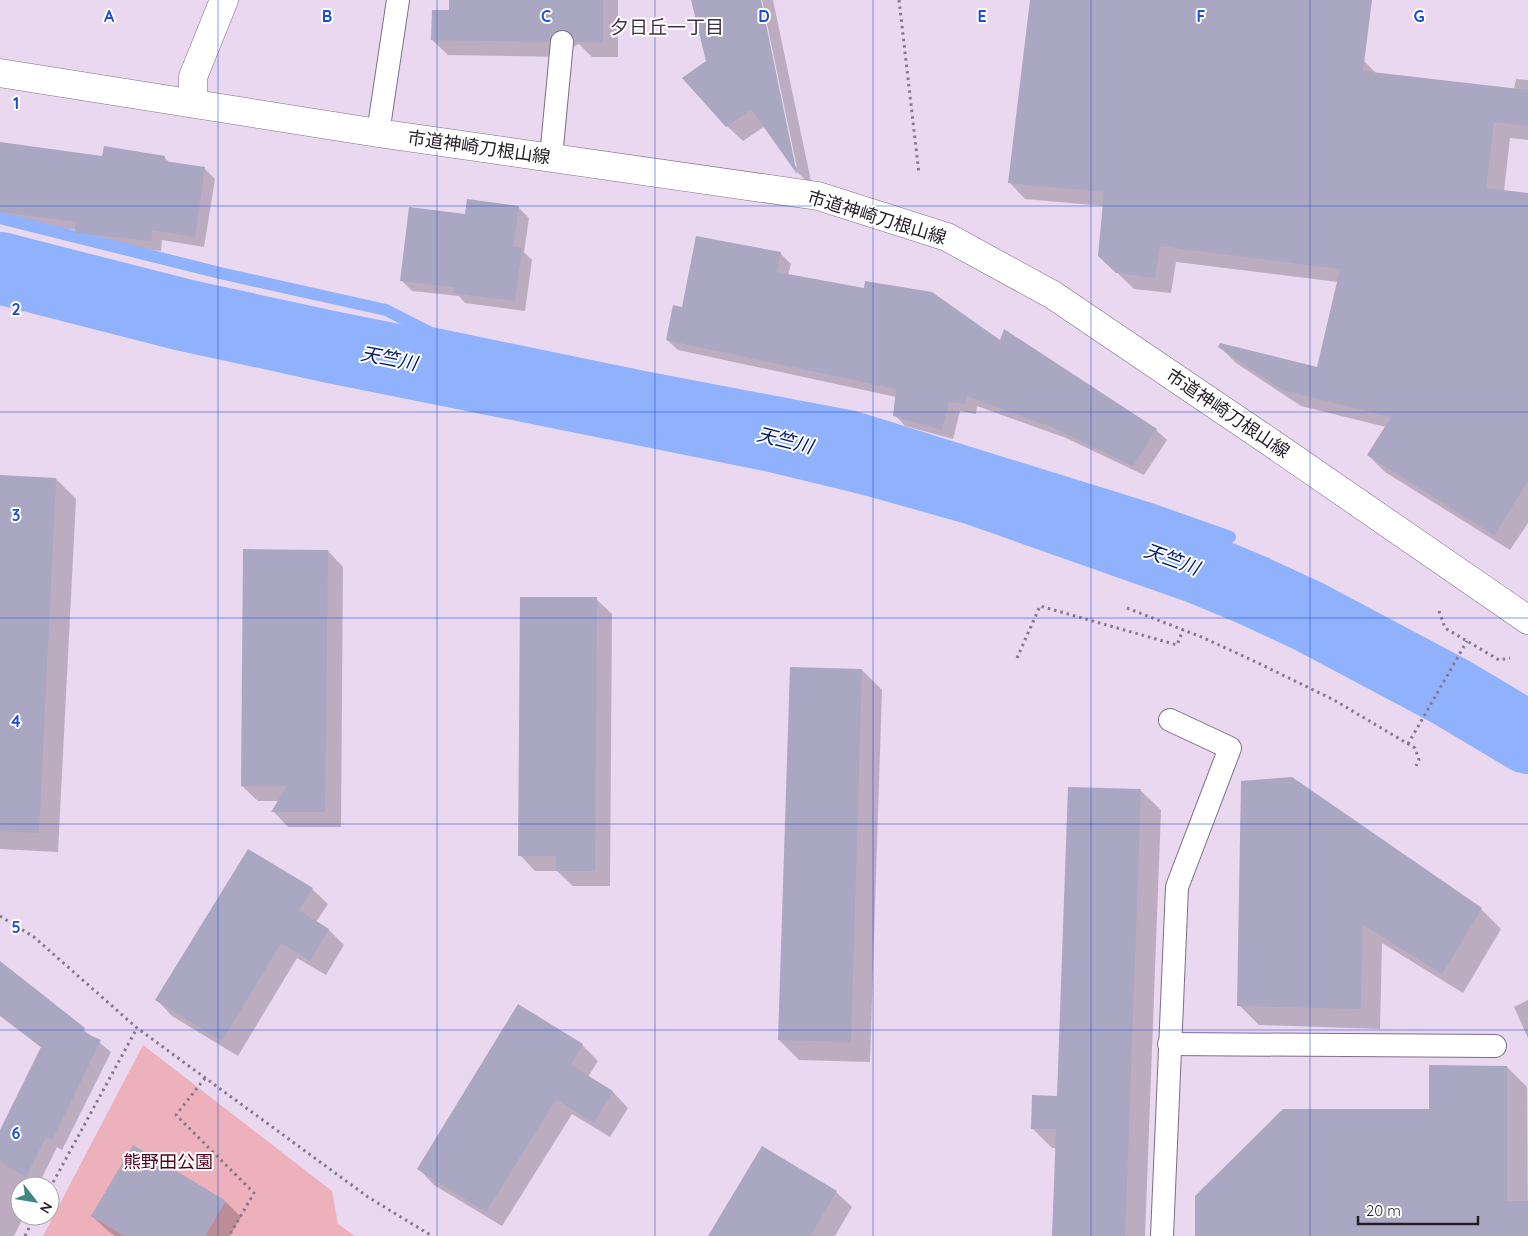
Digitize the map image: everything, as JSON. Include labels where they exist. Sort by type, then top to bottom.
[{"type":"street","points":[[194,102],[193,78],[224,0]]},
{"type":"street","name":"市道神崎刀根山線","points":[[0,73],[378,132],[818,196],[947,237],[1053,295],[1282,449],[1528,620]]},
{"type":"lane","points":[[378,132],[398,0]]},
{"type":"lane","points":[[551,157],[562,42]]},
{"type":"lane","points":[[1162,1236],[1177,887],[1230,748],[1170,720]]},
{"type":"lane","points":[[1169,1044],[1494,1046]]},
{"type":"path","points":[[899,0],[919,174]]},
{"type":"path","points":[[1017,658],[1040,606],[1177,645],[1183,630]]},
{"type":"path","points":[[1127,608],[1233,651],[1334,700],[1415,748],[1419,760],[1416,766]]},
{"type":"path","points":[[1439,611],[1445,628],[1499,660],[1510,658]]},
{"type":"path","points":[[1408,744],[1466,641]]},
{"type":"path","points":[[0,916],[34,937],[137,1028],[368,1197],[432,1236]]},
{"type":"path","points":[[57,1176],[137,1028]]},
{"type":"path","points":[[205,1078],[176,1115],[254,1193],[228,1236]]},
{"type":"green space","name":"熊野田公園","points":[[143,1045],[332,1191],[338,1224],[355,1236],[43,1236],[48,1226],[60,1226],[60,1204]]},
{"type":"building","points":[[449,0],[603,0],[603,42],[575,42],[570,32],[563,29],[552,34],[549,42],[431,40],[432,10],[449,10]]},
{"type":"building","points":[[691,0],[761,0],[797,174],[751,109],[726,127],[682,78],[706,61]]},
{"type":"building","points":[[1030,0],[1372,0],[1363,71],[1528,90],[1528,126],[1494,122],[1486,188],[1528,193],[1528,481],[1494,535],[1367,455],[1391,417],[1283,390],[1218,347],[1220,343],[1317,367],[1340,269],[1160,246],[1155,278],[1116,273],[1098,256],[1104,192],[1008,183]]},
{"type":"building","points":[[0,142],[102,156],[104,146],[165,156],[164,161],[205,167],[195,237],[152,230],[151,241],[75,233],[76,222],[0,212]]},
{"type":"building","points":[[467,199],[519,206],[513,247],[522,248],[515,301],[453,293],[454,287],[400,281],[409,207],[465,214]]},
{"type":"building","points":[[696,236],[781,252],[777,272],[864,288],[865,281],[932,292],[1000,340],[1004,329],[1157,429],[1133,466],[1054,428],[967,396],[965,404],[949,402],[942,430],[893,416],[896,389],[666,340],[673,305],[682,307]]},
{"type":"building","points":[[0,475],[56,478],[39,833],[0,831]]},
{"type":"building","points":[[243,549],[328,550],[325,812],[271,812],[287,786],[241,786]]},
{"type":"building","points":[[520,597],[597,597],[595,871],[556,871],[556,856],[518,856]]},
{"type":"building","points":[[790,667],[862,669],[851,1042],[778,1040]]},
{"type":"building","points":[[1292,777],[1482,908],[1442,974],[1362,924],[1361,1009],[1237,1006],[1241,781]]},
{"type":"building","points":[[1068,787],[1141,789],[1125,1236],[1052,1236],[1056,1129],[1031,1129],[1032,1095],[1057,1096]]},
{"type":"building","points":[[248,849],[313,888],[299,910],[329,929],[310,961],[281,943],[222,1041],[155,1000]]},
{"type":"building","points":[[0,961],[85,1028],[83,1032],[101,1040],[52,1140],[46,1137],[26,1176],[0,1162],[0,1130],[41,1047],[0,1015]]},
{"type":"building","points":[[518,1004],[583,1044],[571,1065],[613,1091],[594,1123],[556,1099],[486,1212],[417,1169]]},
{"type":"building","points":[[1429,1065],[1507,1066],[1507,1201],[1528,1201],[1528,1236],[1195,1236],[1195,1196],[1283,1109],[1429,1109]]},
{"type":"building","points":[[133,1145],[226,1201],[205,1236],[124,1236],[91,1216]]},
{"type":"building","points":[[762,1146],[837,1191],[810,1236],[708,1236]]},
{"type":"waterway","points":[[0,218],[220,273],[386,310],[431,333],[644,377],[855,417],[1151,509],[1230,537]]},
{"type":"waterway","name":"天竺川","points":[[0,268],[184,315],[331,347],[773,436],[872,460],[975,489],[1199,568],[1252,590],[1308,616],[1451,692],[1528,738]]},
{"type":"district","name":"夕日丘一丁目","points":[[667,27]]}]
